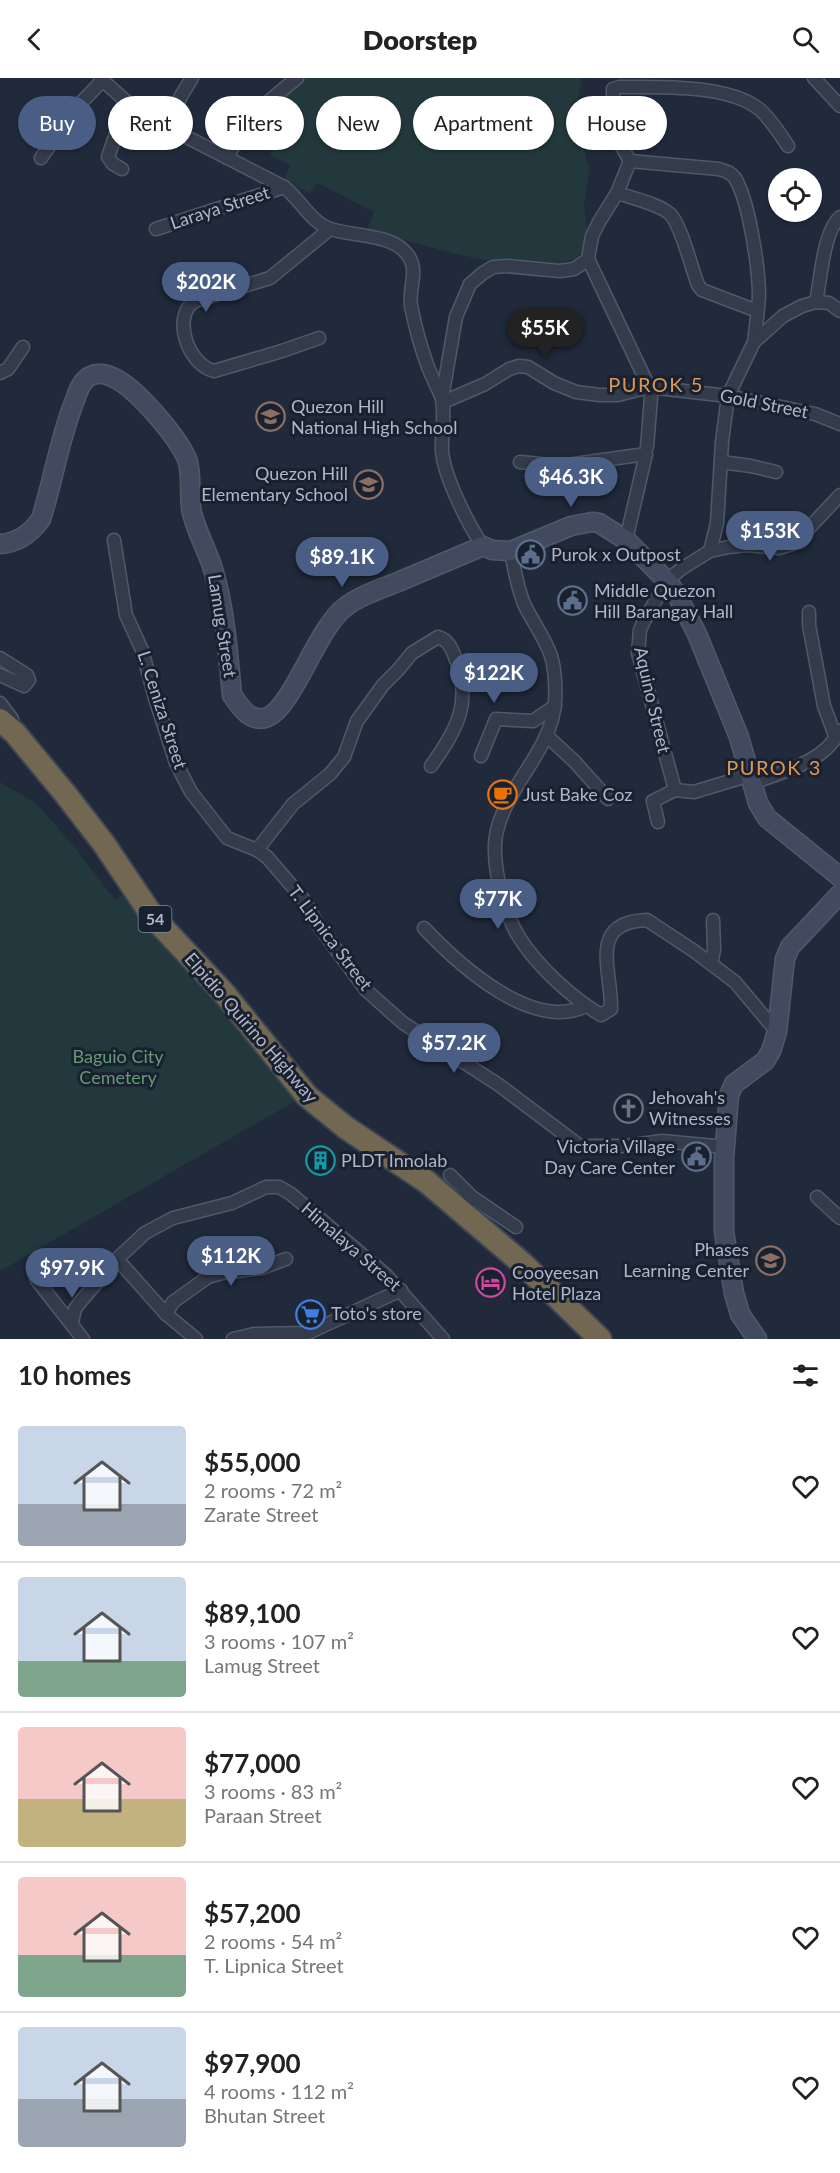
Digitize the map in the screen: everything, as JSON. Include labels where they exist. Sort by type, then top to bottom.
[{"type":"highway","name":"Elpidio Quirino Highway","points":[[7,727],[96,834],[153,917],[223,992],[307,1096],[345,1127],[427,1182],[467,1204],[523,1264],[600,1339]]},
{"type":"street","points":[[181,96],[192,78]]},
{"type":"street","points":[[226,158],[239,134],[255,113],[297,78]]},
{"type":"street","points":[[814,78],[840,106]]},
{"type":"street","points":[[41,158],[75,109],[101,80],[119,96]]},
{"type":"street","points":[[630,161],[618,140],[613,89],[619,87],[708,90],[734,98],[760,110],[788,146]]},
{"type":"street","points":[[193,141],[284,187],[321,225],[330,229],[379,238],[401,248],[408,255],[414,269],[410,289],[412,311],[422,350],[442,398],[448,400],[519,366],[528,367],[554,383],[576,392],[600,396],[618,395],[650,387]]},
{"type":"street","points":[[110,150],[108,157],[113,164],[122,169]]},
{"type":"street","points":[[626,540],[646,450],[650,387],[588,259],[592,236],[617,193],[630,161]]},
{"type":"street","points":[[630,161],[730,172],[746,210],[757,259],[759,295],[754,342],[728,396],[717,523],[710,551]]},
{"type":"street","name":"Laraya Street","points":[[156,229],[284,187]]},
{"type":"street","points":[[617,193],[664,210],[672,216],[678,225],[698,285],[702,290],[757,311]]},
{"type":"street","points":[[816,302],[828,237],[832,225],[840,217]]},
{"type":"street","points":[[319,338],[214,371],[207,369],[195,357],[188,343],[183,320],[188,306],[195,301],[270,278],[330,229]]},
{"type":"street","points":[[588,259],[574,269],[560,271],[494,267],[475,278],[470,284],[456,317],[442,398],[442,453],[462,510],[483,546],[492,550],[511,551],[571,526],[592,522],[599,523],[626,540],[667,581],[676,593],[697,634],[739,736],[758,803],[766,818],[840,877]]},
{"type":"street","points":[[754,342],[783,316],[802,306],[816,302],[829,303],[840,311]]},
{"type":"street","points":[[0,373],[8,369],[23,347]]},
{"type":"street","name":"Lamug Street","points":[[0,544],[10,543],[24,537],[35,528],[40,519],[62,439],[80,387],[86,378],[102,374],[111,376],[128,386],[143,399],[188,461],[191,510],[196,530],[213,568],[222,607],[232,695],[240,707],[258,719],[269,717],[276,711],[343,608],[362,597],[483,546]]},
{"type":"street","name":"Gold Street","points":[[650,387],[728,396],[815,414],[840,424]]},
{"type":"street","points":[[520,462],[560,466],[646,450]]},
{"type":"street","points":[[721,462],[776,472]]},
{"type":"street","points":[[667,581],[681,569],[710,551],[747,545],[779,548],[792,544],[840,495]]},
{"type":"street","name":"L. Ceniza Street","points":[[114,540],[126,615],[142,650],[154,698],[176,763],[191,792],[220,831],[227,838],[257,850]]},
{"type":"street","points":[[511,551],[515,578],[524,603],[551,657],[555,706],[554,718],[547,736],[502,816],[493,847],[501,894],[508,916],[519,937],[537,960],[586,1006],[601,1015],[611,1009],[607,947],[617,927],[625,922],[647,920],[735,982],[777,1032]]},
{"type":"street","name":"Aquino Street","points":[[667,581],[640,630],[638,653],[675,790]]},
{"type":"street","points":[[658,822],[653,801],[675,790],[694,792],[752,779],[814,758],[824,751],[838,734],[824,706],[809,625],[809,612]]},
{"type":"street","points":[[257,850],[293,804],[330,774],[344,758],[357,721],[383,685],[412,653],[438,638],[445,640],[451,647],[460,669],[463,697],[458,724],[431,766]]},
{"type":"street","points":[[0,658],[27,675],[29,680],[24,686],[0,675]]},
{"type":"street","points":[[0,703],[12,719],[7,727]]},
{"type":"street","points":[[481,756],[496,719],[533,721],[555,706]]},
{"type":"street","points":[[547,736],[575,762],[608,799]]},
{"type":"street","name":"T. Lipnica Street","points":[[257,850],[267,857],[304,900],[318,925],[344,961],[366,990],[380,1003],[416,1032],[499,1085],[572,1142],[580,1146],[627,1146],[662,1141],[725,1147]]},
{"type":"street","points":[[757,1339],[740,1314],[734,1293],[724,1232],[725,1147],[729,1095],[741,1076],[765,1061],[771,1052],[777,1032],[785,959],[790,946],[840,894]]},
{"type":"street","points":[[711,964],[714,950],[713,920]]},
{"type":"street","points":[[424,928],[462,964],[505,995],[552,1012],[576,1011],[586,1006]]},
{"type":"street","points":[[450,1175],[467,1204],[516,1227]]},
{"type":"street","name":"Himalaya Street","points":[[117,1259],[145,1233],[173,1218],[232,1203],[266,1186],[279,1187],[291,1194],[386,1275],[443,1339]]},
{"type":"street","points":[[817,1197],[840,1218]]},
{"type":"street","points":[[72,1322],[77,1305],[117,1259],[166,1314],[196,1339]]},
{"type":"street","points":[[166,1314],[173,1302],[208,1277],[261,1268],[286,1259]]},
{"type":"street","points":[[36,1280],[72,1322],[83,1339]]},
{"type":"street","points":[[233,1339],[254,1334],[308,1333],[401,1290]]},
{"type":"green space","points":[[304,78],[582,78],[578,96],[566,96],[566,150],[584,150],[590,166],[584,204],[587,230],[582,251],[576,258],[560,263],[507,259],[485,260],[367,230],[374,212],[317,183],[310,193],[284,181],[290,165],[270,155],[272,150],[304,150],[304,96],[280,96]]},
{"type":"green space","name":"Baguio City Cemetery","points":[[0,782],[37,804],[115,900],[125,893],[295,1101],[0,1271]]},
{"type":"place","name":"Quezon Hill National High School","points":[[270,417]]},
{"type":"place","name":"Quezon Hill Elementary School","points":[[369,484]]},
{"type":"place","name":"Purok x Outpost","points":[[530,555]]},
{"type":"place","name":"Middle Quezon Hill Barangay Hall","points":[[573,601]]},
{"type":"place","name":"Just Bake Coz","points":[[502,795]]},
{"type":"place","name":"Jehovah's Witnesses","points":[[628,1108]]},
{"type":"place","name":"Victoria Village Day Care Center","points":[[696,1157]]},
{"type":"place","name":"PLDT Innolab","points":[[320,1161]]},
{"type":"place","name":"Phases Learning Center","points":[[770,1260]]},
{"type":"place","name":"Cooyeesan Hotel Plaza","points":[[491,1283]]},
{"type":"place","name":"Toto's store","points":[[310,1314]]},
{"type":"district","name":"PUROK 5","points":[[656,385]]},
{"type":"district","name":"PUROK 3","points":[[774,768]]}]
